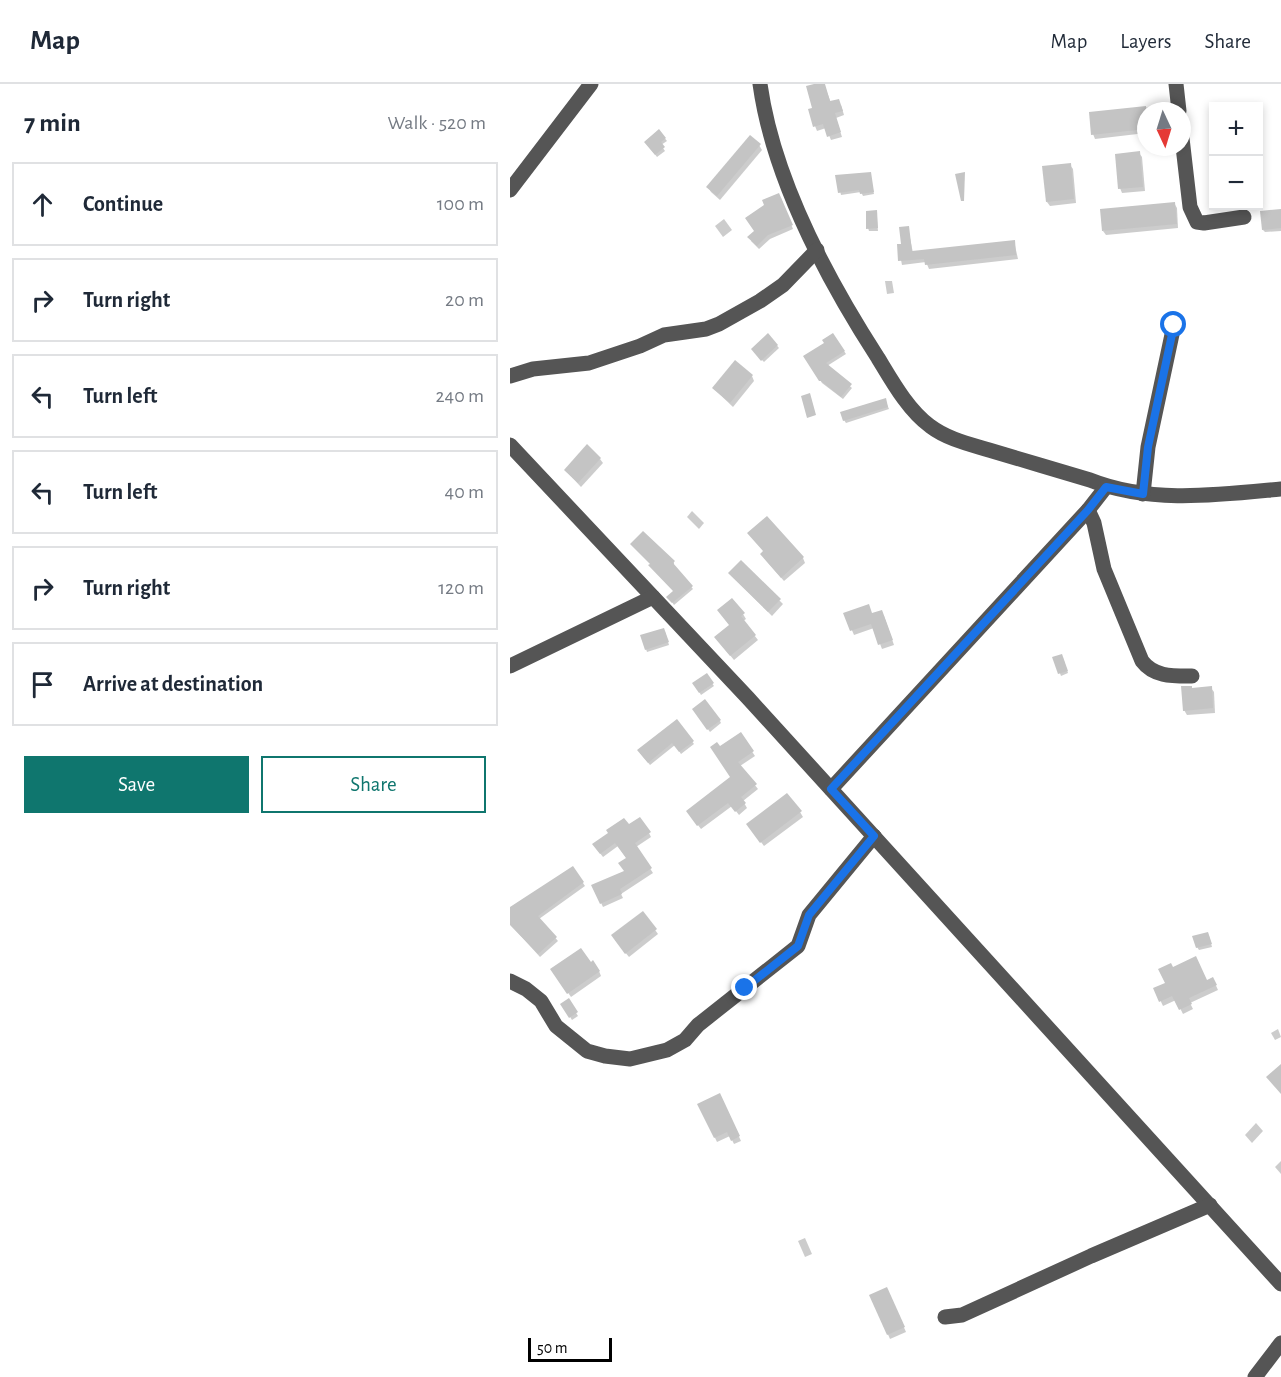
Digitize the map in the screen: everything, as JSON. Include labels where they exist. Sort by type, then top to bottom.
[{"type":"street","points":[[510,190],[591,84]]},
{"type":"street","points":[[760,84],[770,133],[784,180],[817,249],[848,311],[886,372],[914,412],[931,427],[955,439],[1090,480],[1106,487],[1143,494],[1189,495],[1281,489]]},
{"type":"street","points":[[1176,84],[1178,102]]},
{"type":"street","points":[[1184,156],[1190,207],[1197,222],[1244,217]]},
{"type":"street","points":[[510,376],[533,369],[589,363],[640,346],[664,334],[713,327],[760,301],[783,285],[817,249]]},
{"type":"street","points":[[1143,494],[1148,447],[1174,325]]},
{"type":"street","points":[[510,445],[831,789],[1281,1284]]},
{"type":"street","points":[[831,789],[1088,510],[1106,487]]},
{"type":"street","points":[[1088,510],[1094,523],[1104,569],[1142,661],[1153,672],[1171,676],[1192,676]]},
{"type":"street","points":[[510,666],[653,597]]},
{"type":"street","points":[[510,981],[541,1000],[556,1026],[587,1051],[630,1059],[667,1050],[686,1040],[698,1025],[798,946],[809,915],[874,836]]},
{"type":"street","points":[[945,1317],[962,1315],[1210,1205]]},
{"type":"street","points":[[1255,1377],[1281,1343]]},
{"type":"building","points":[[825,84],[830,101],[839,99],[843,111],[835,113],[841,132],[827,137],[823,124],[813,127],[808,109],[812,108],[806,86]]},
{"type":"building","points":[[1137,107],[1137,130],[1091,135],[1089,112]]},
{"type":"building","points":[[659,129],[666,138],[661,142],[665,147],[655,155],[644,142]]},
{"type":"building","points":[[750,135],[761,144],[717,196],[706,187]]},
{"type":"building","points":[[1137,151],[1137,156],[1140,156],[1143,187],[1118,189],[1115,154]]},
{"type":"building","points":[[1071,163],[1074,199],[1046,202],[1042,166]]},
{"type":"building","points":[[871,172],[874,192],[860,194],[859,190],[838,193],[835,175]]},
{"type":"building","points":[[965,172],[964,201],[961,201],[955,174]]},
{"type":"building","points":[[779,193],[793,225],[768,235],[757,246],[747,237],[754,231],[745,218],[764,205],[762,200]]},
{"type":"building","points":[[1175,202],[1177,224],[1102,231],[1100,209]]},
{"type":"building","points":[[1281,209],[1281,228],[1262,230],[1260,211]]},
{"type":"building","points":[[877,210],[878,228],[866,229],[866,211]]},
{"type":"building","points":[[909,226],[912,251],[1015,240],[1016,255],[925,265],[924,259],[898,261],[897,244],[901,244],[899,227]]},
{"type":"building","points":[[768,333],[778,345],[761,361],[751,349]]},
{"type":"building","points":[[833,333],[845,351],[826,363],[852,384],[841,397],[819,381],[803,356],[824,343],[822,340]]},
{"type":"building","points":[[735,360],[753,375],[730,403],[712,388]]},
{"type":"building","points":[[810,393],[816,415],[807,418],[801,396]]},
{"type":"building","points":[[886,398],[888,407],[843,421],[840,412]]},
{"type":"building","points":[[587,444],[601,458],[578,483],[564,470]]},
{"type":"building","points":[[767,516],[804,557],[781,578],[760,554],[763,551],[747,533]]},
{"type":"building","points":[[643,531],[675,561],[673,563],[693,586],[672,603],[666,597],[673,591],[630,544]]},
{"type":"building","points":[[741,560],[781,599],[768,612],[728,573]]},
{"type":"building","points":[[732,598],[745,613],[741,616],[756,635],[730,656],[714,637],[729,625],[717,610]]},
{"type":"building","points":[[869,604],[872,613],[882,610],[893,640],[878,645],[871,624],[850,631],[843,613]]},
{"type":"building","points":[[664,628],[669,642],[645,650],[640,635]]},
{"type":"building","points":[[1062,654],[1068,671],[1058,674],[1052,657]]},
{"type":"building","points":[[707,673],[714,683],[699,693],[692,683]]},
{"type":"building","points":[[1181,686],[1192,686],[1192,688],[1212,686],[1213,708],[1183,711]]},
{"type":"building","points":[[705,699],[721,720],[707,730],[692,709]]},
{"type":"building","points":[[677,719],[694,741],[679,752],[672,743],[648,763],[637,750]]},
{"type":"building","points":[[741,732],[754,751],[738,762],[757,784],[741,797],[746,803],[735,812],[728,803],[697,826],[686,811],[730,777],[710,747],[717,742],[720,746]]},
{"type":"building","points":[[787,793],[802,811],[760,843],[746,824]]},
{"type":"building","points":[[640,817],[651,832],[635,843],[652,868],[620,889],[622,894],[600,904],[591,885],[624,871],[618,863],[626,858],[615,843],[600,854],[592,844],[608,833],[606,830],[624,818],[629,824]]},
{"type":"building","points":[[573,866],[584,882],[538,916],[557,937],[538,954],[510,925],[510,907]]},
{"type":"building","points":[[643,911],[657,929],[625,954],[611,935]]},
{"type":"building","points":[[1208,932],[1212,944],[1196,948],[1192,936]]},
{"type":"building","points":[[581,948],[600,971],[567,994],[550,969]]},
{"type":"building","points":[[1196,956],[1207,980],[1213,977],[1217,985],[1189,998],[1192,1004],[1179,1010],[1172,996],[1159,1002],[1153,988],[1165,983],[1158,969],[1171,963],[1173,967]]},
{"type":"building","points":[[569,998],[578,1012],[569,1018],[560,1004]]},
{"type":"building","points":[[1281,1064],[1281,1094],[1266,1077]]},
{"type":"building","points":[[720,1093],[740,1136],[731,1141],[727,1132],[714,1138],[697,1104]]},
{"type":"building","points":[[887,1287],[905,1327],[887,1335],[869,1295]]},
{"type":"route","points":[[745,988],[798,946],[809,915],[874,836],[831,789],[1088,510],[1106,487],[1143,494],[1148,447],[1174,325]]}]
